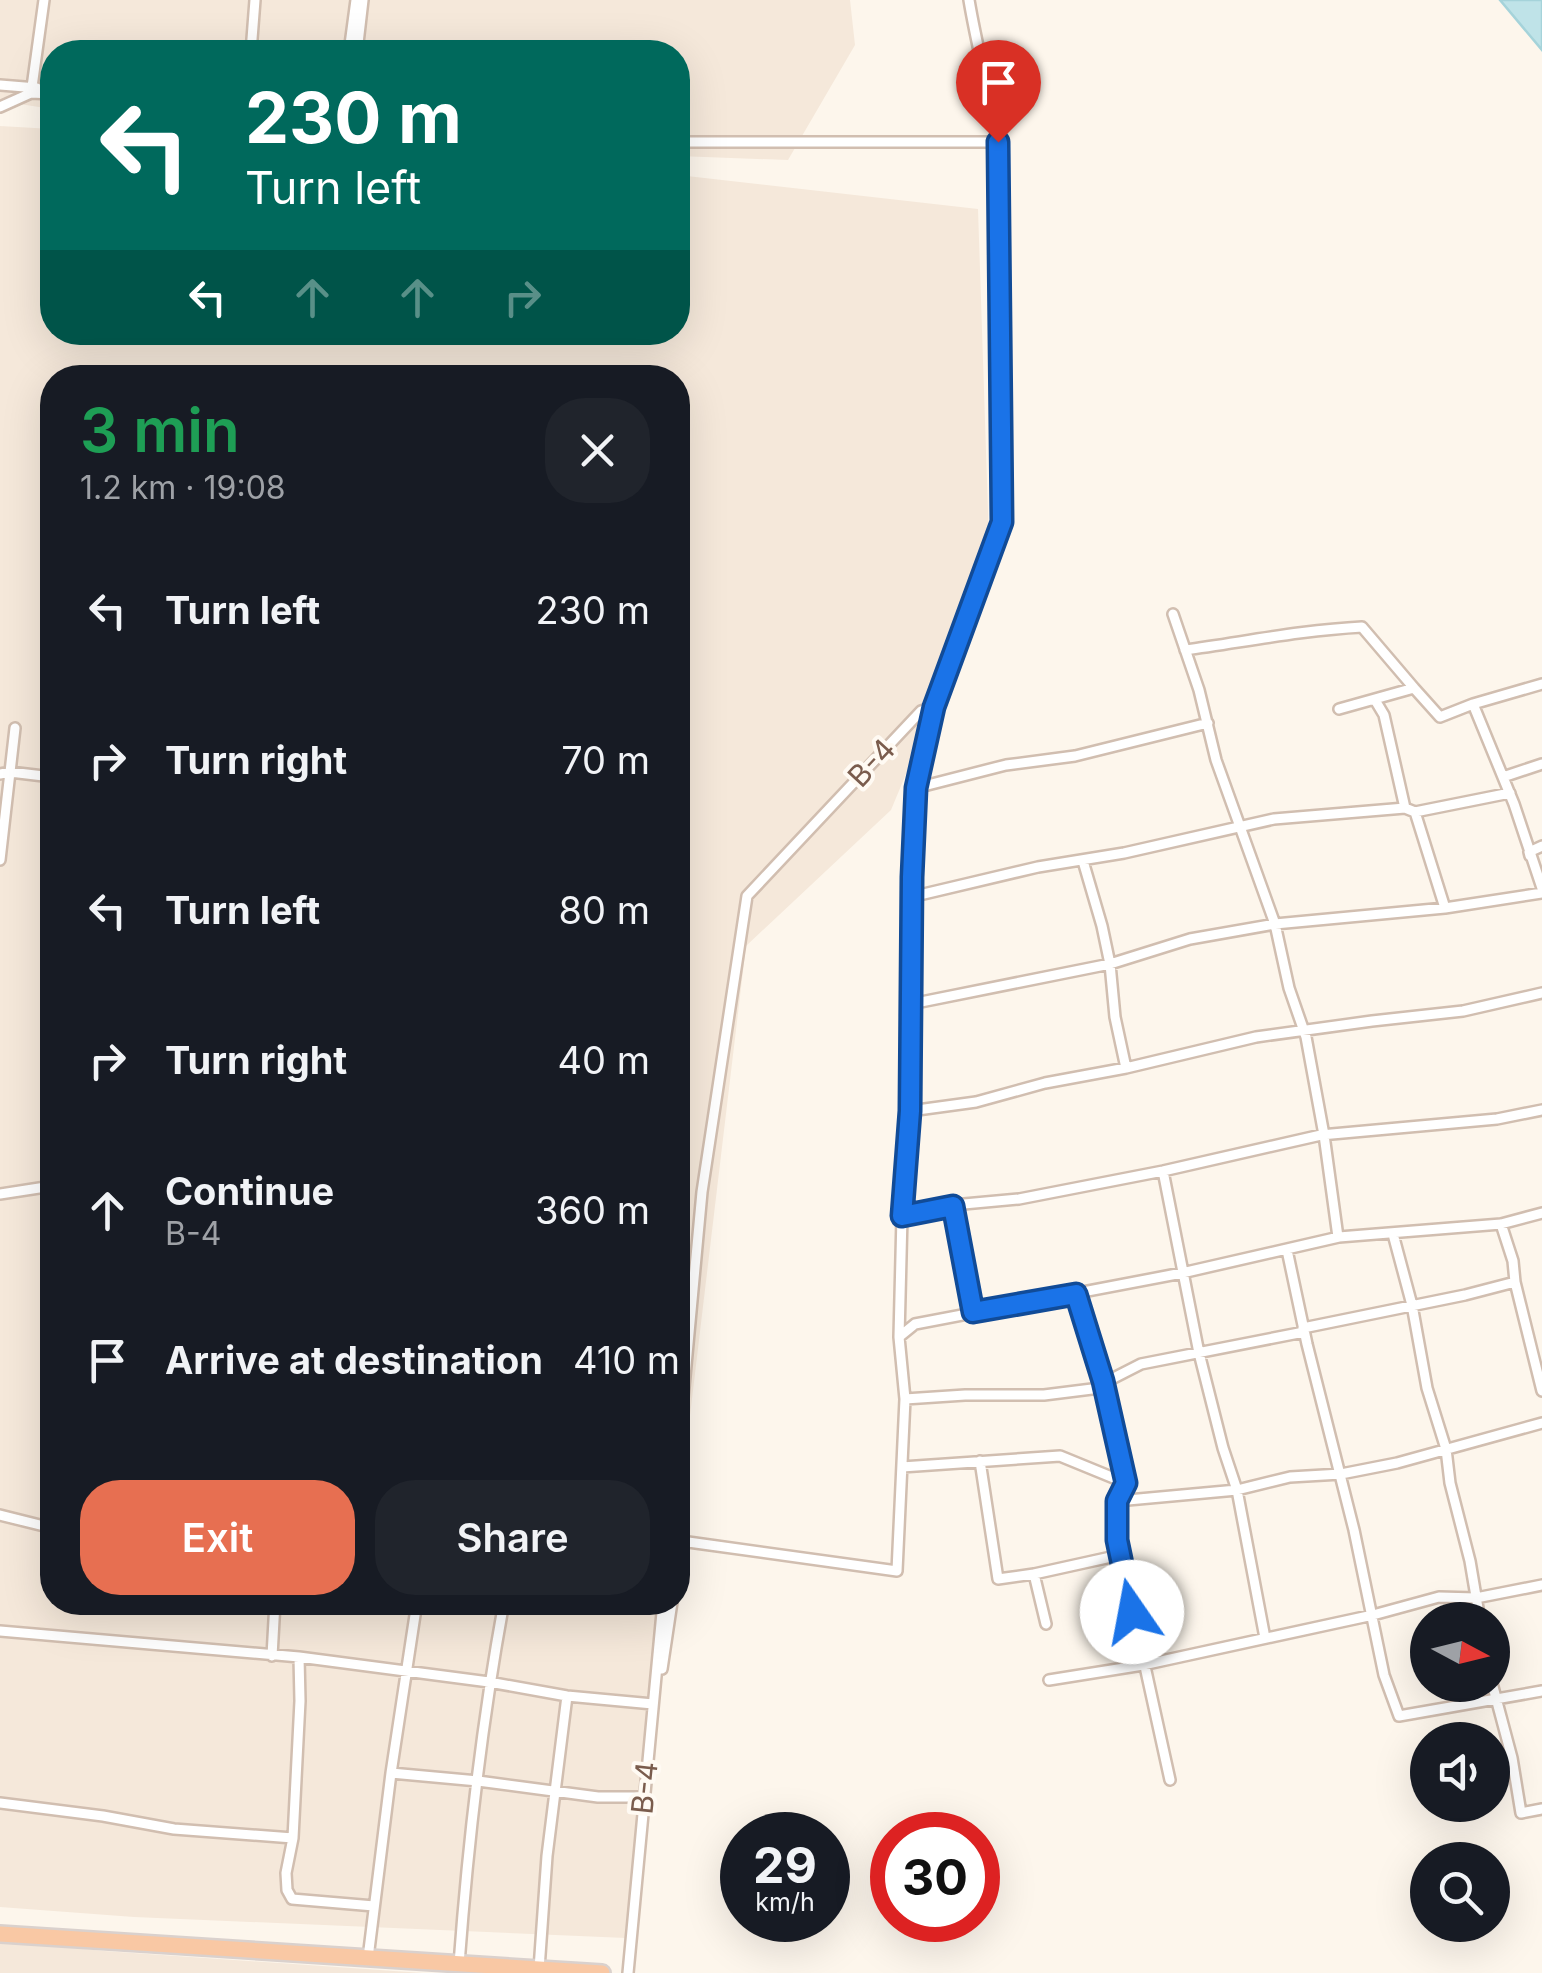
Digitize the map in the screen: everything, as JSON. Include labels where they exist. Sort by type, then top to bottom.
[{"type":"highway","points":[[0,1934],[602,1973]]},
{"type":"street","points":[[32,87],[44,0]]},
{"type":"street","points":[[251,40],[255,0]]},
{"type":"street","points":[[352,40],[360,0]]},
{"type":"street","points":[[358,40],[360,0]]},
{"type":"street","points":[[690,1542],[897,1571],[905,1400],[898,1336],[910,1111],[916,788],[934,707],[1002,522],[998,142],[969,0]]},
{"type":"street","points":[[0,86],[40,89]]},
{"type":"street","points":[[0,107],[40,93]]},
{"type":"street","points":[[690,142],[998,142]]},
{"type":"street","points":[[1173,614],[1216,760],[1275,924],[1289,988],[1306,1037],[1338,1237]]},
{"type":"street","points":[[1185,650],[1312,630],[1362,627],[1440,717],[1542,684]]},
{"type":"street","points":[[1338,709],[1414,688]]},
{"type":"street","points":[[1376,700],[1445,908]]},
{"type":"street","points":[[910,1004],[1110,964],[1190,939],[1275,924],[1445,908],[1542,891],[1510,793],[1473,704]]},
{"type":"street","name":"B-4","points":[[690,1322],[702,1192],[747,896],[921,712],[934,707]]},
{"type":"street","points":[[916,788],[1006,765],[1075,756],[1208,723]]},
{"type":"street","points":[[0,860],[5,773],[15,728]]},
{"type":"street","points":[[1503,776],[1542,764]]},
{"type":"street","points":[[5,773],[40,776]]},
{"type":"street","points":[[911,897],[1038,866],[1083,861],[1274,819],[1410,810],[1510,793]]},
{"type":"street","points":[[1529,852],[1542,846]]},
{"type":"street","points":[[1083,861],[1110,964],[1115,1018],[1126,1068]]},
{"type":"street","points":[[910,1111],[976,1102],[1044,1083],[1256,1038],[1463,1011],[1542,993]]},
{"type":"street","points":[[902,1216],[1018,1200],[1324,1135],[1497,1119],[1542,1110]]},
{"type":"street","points":[[1163,1171],[1199,1353],[1237,1490],[1265,1638]]},
{"type":"street","points":[[0,1194],[40,1188]]},
{"type":"street","points":[[953,1206],[973,1312]]},
{"type":"street","points":[[898,1336],[915,1324],[1182,1273],[1338,1237],[1500,1224],[1542,1212]]},
{"type":"street","points":[[1500,1224],[1513,1261],[1542,1391]]},
{"type":"street","points":[[1393,1234],[1446,1449],[1477,1602]]},
{"type":"street","points":[[1287,1250],[1384,1675],[1400,1716],[1484,1702]]},
{"type":"street","points":[[905,1400],[1044,1395],[1092,1388],[1141,1364],[1515,1282]]},
{"type":"street","points":[[1076,1294],[1103,1381],[1126,1483],[1117,1501],[1117,1540],[1170,1780]]},
{"type":"street","points":[[1117,1501],[1237,1490],[1290,1477],[1340,1474],[1397,1463],[1542,1424]]},
{"type":"street","points":[[902,1467],[1060,1456],[1126,1483]]},
{"type":"street","points":[[980,1461],[998,1580],[1120,1555]]},
{"type":"street","points":[[0,1515],[40,1525]]},
{"type":"street","points":[[1034,1574],[1046,1624]]},
{"type":"street","points":[[1049,1680],[1143,1665],[1439,1597],[1476,1598],[1542,1585]]},
{"type":"street","points":[[272,1656],[274,1615]]},
{"type":"street","points":[[368,1958],[415,1615]]},
{"type":"street","points":[[459,1964],[468,1850],[502,1615]]},
{"type":"street","name":"B-4","points":[[628,1973],[661,1615]]},
{"type":"street","points":[[391,1773],[598,1797],[645,1792],[670,1615]]},
{"type":"street","points":[[0,1631],[299,1657],[567,1696],[654,1704]]},
{"type":"street","points":[[299,1657],[293,1838],[286,1890],[292,1899],[374,1906]]},
{"type":"street","points":[[1510,1697],[1542,1691]]},
{"type":"street","points":[[540,1969],[547,1856],[567,1696]]},
{"type":"street","points":[[1497,1702],[1512,1758],[1521,1813],[1542,1809]]},
{"type":"street","points":[[0,1803],[174,1829],[293,1838]]},
{"type":"shaded area","points":[[0,0],[850,0],[855,45],[788,160],[690,156],[690,40],[40,40],[40,107],[0,101]]},
{"type":"shaded area","points":[[0,126],[40,128],[40,345],[690,345],[690,176],[978,209],[990,572],[891,810],[746,946],[690,1415],[690,365],[40,365],[40,1615],[666,1615],[626,1938],[134,1917],[0,1907]]},
{"type":"shaded area","points":[[0,1941],[104,1951],[423,1973],[0,1973]]},
{"type":"water","points":[[1500,0],[1542,0],[1542,50]]},
{"type":"route","points":[[998,142],[1002,522],[934,707],[916,788],[910,1111],[902,1216],[953,1206],[973,1312],[1076,1294],[1103,1381],[1126,1483],[1117,1501],[1117,1540],[1132,1612]]}]
